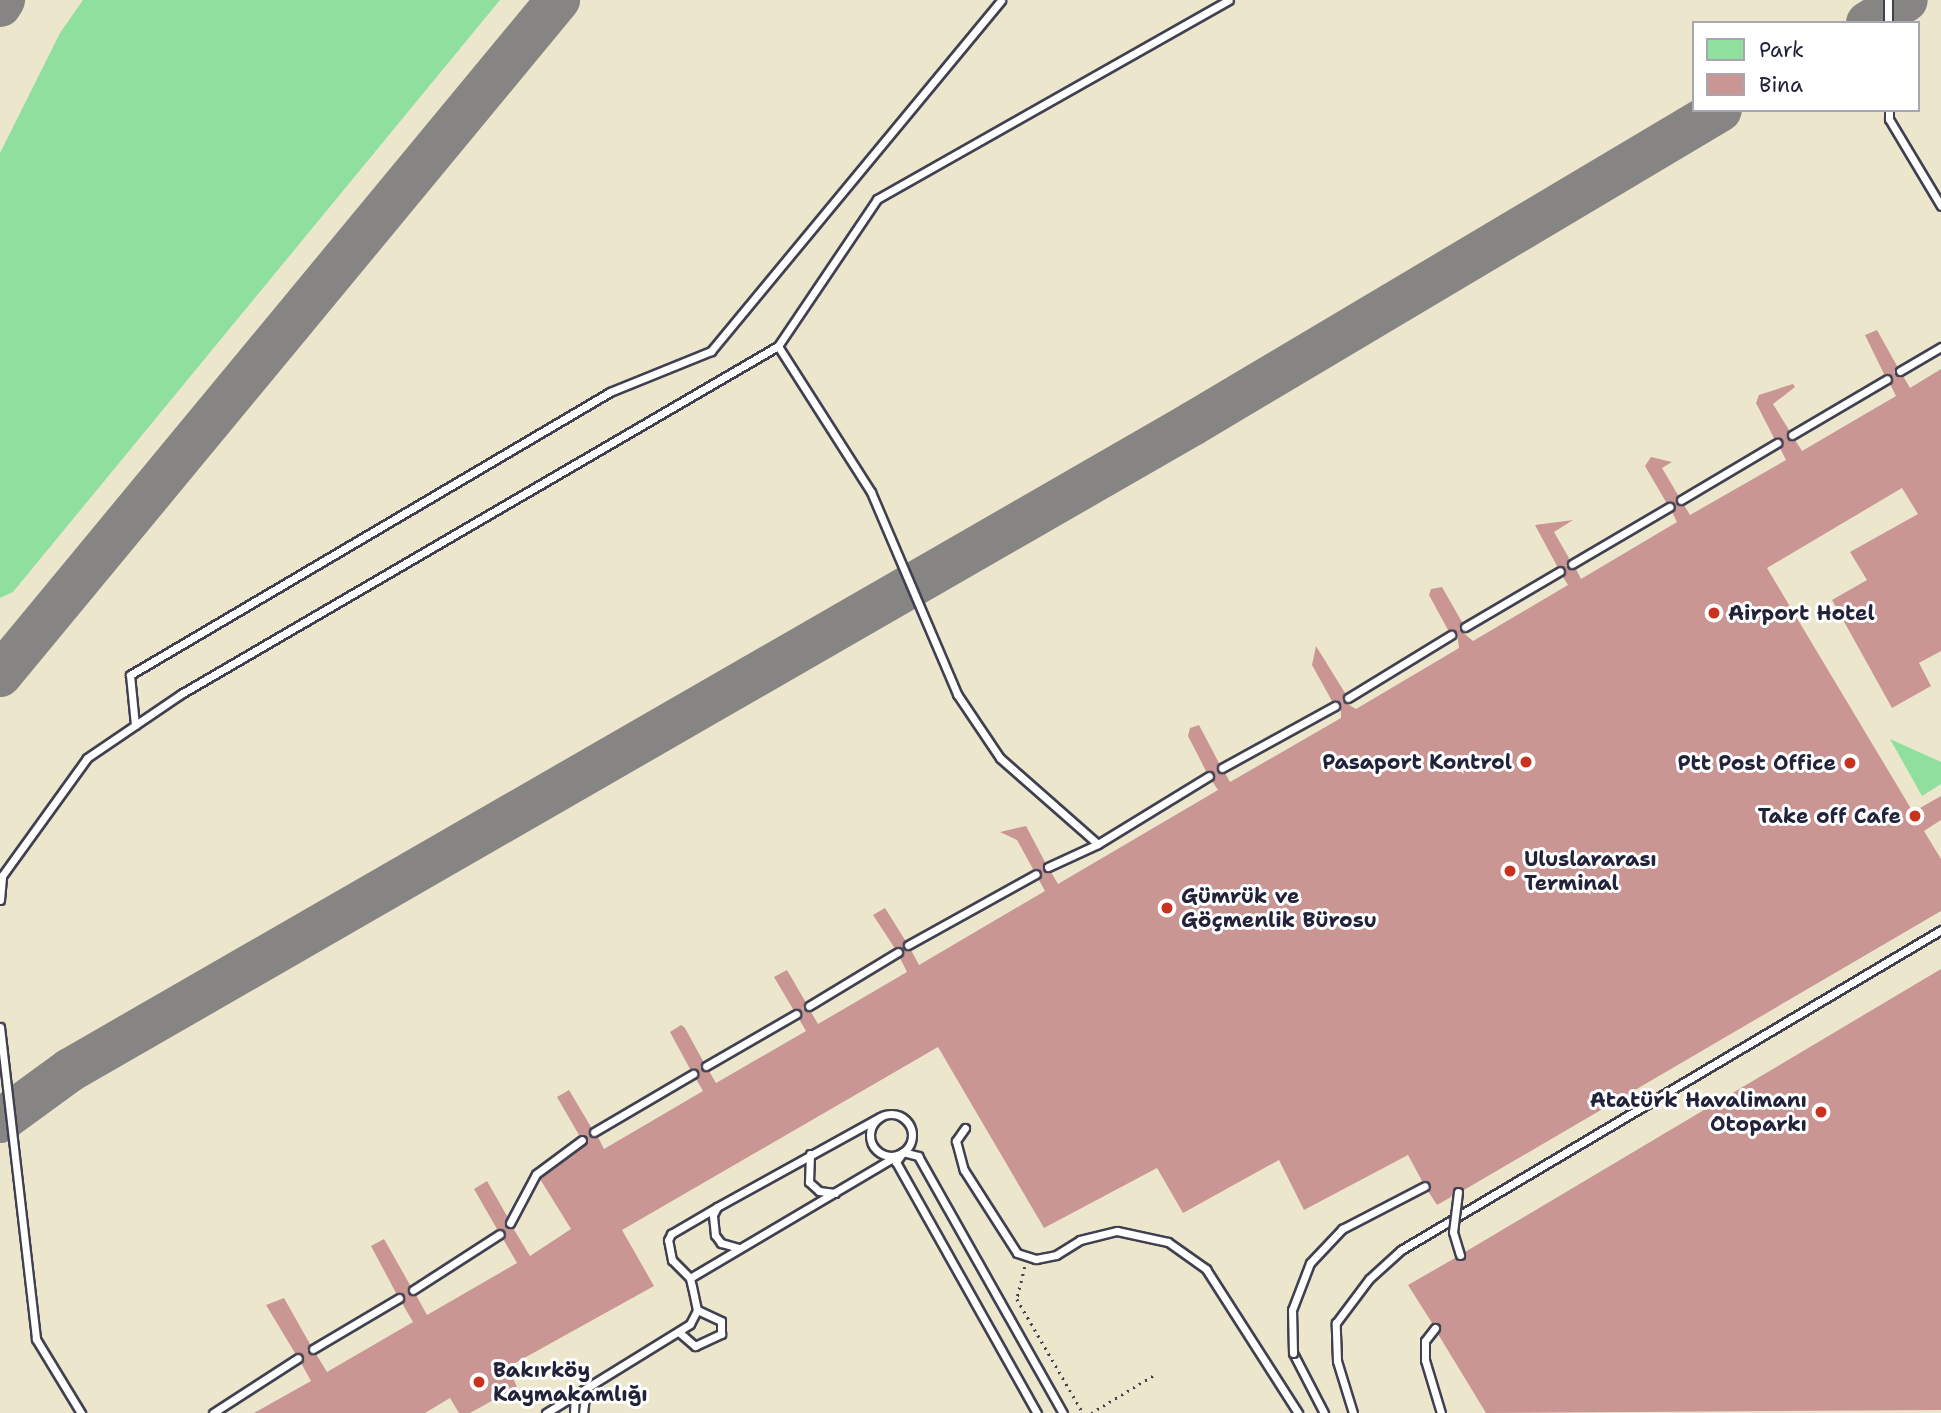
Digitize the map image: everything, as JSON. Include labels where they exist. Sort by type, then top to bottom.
[{"type":"lane","points":[[135,725],[131,676],[611,393],[711,351],[1001,0]]},
{"type":"lane","points":[[0,900],[2,876],[87,758],[181,694],[778,346],[877,200],[1229,0]]},
{"type":"lane","points":[[1888,0],[1888,21]]},
{"type":"lane","points":[[1889,112],[1889,119],[1941,206]]},
{"type":"lane","points":[[778,346],[871,492],[957,694],[1000,758],[1098,844]]},
{"type":"lane","points":[[1900,371],[1941,347]]},
{"type":"lane","points":[[1792,435],[1887,379]]},
{"type":"lane","points":[[1681,500],[1777,443]]},
{"type":"lane","points":[[1573,564],[1669,507]]},
{"type":"lane","points":[[1465,627],[1560,571]]},
{"type":"lane","points":[[1348,698],[1451,635]]},
{"type":"lane","points":[[1222,768],[1335,706]]},
{"type":"lane","points":[[1048,867],[1098,844],[1209,776]]},
{"type":"lane","points":[[908,945],[1036,874]]},
{"type":"lane","points":[[1353,1413],[1337,1361],[1336,1323],[1369,1279],[1401,1250],[1941,930]]},
{"type":"lane","points":[[809,1006],[898,952]]},
{"type":"lane","points":[[706,1066],[796,1014]]},
{"type":"lane","points":[[0,1027],[36,1339],[81,1413]]},
{"type":"lane","points":[[594,1132],[693,1074]]},
{"type":"lane","points":[[546,1413],[680,1333],[697,1310],[690,1278],[671,1260],[668,1240],[671,1234],[810,1154],[880,1117],[894,1114],[907,1120],[912,1133],[896,1162],[1037,1413]]},
{"type":"lane","points":[[880,1117],[870,1134],[874,1146],[884,1155],[903,1152],[918,1156],[1063,1413]]},
{"type":"lane","points":[[965,1128],[956,1141],[964,1170],[1017,1253],[1028,1256],[1056,1255],[1080,1240],[1117,1231],[1168,1242],[1206,1269],[1298,1413]]},
{"type":"lane","points":[[510,1223],[536,1174],[582,1140]]},
{"type":"lane","points":[[690,1278],[903,1152]]},
{"type":"lane","points":[[810,1154],[808,1182],[819,1191],[836,1193]]},
{"type":"lane","points":[[1324,1413],[1293,1353],[1292,1310],[1310,1263],[1342,1229],[1424,1186]]},
{"type":"lane","points":[[1458,1192],[1453,1232],[1460,1255]]},
{"type":"lane","points":[[717,1207],[713,1215],[715,1235],[721,1243],[739,1248]]},
{"type":"lane","points":[[413,1290],[500,1234]]},
{"type":"lane","points":[[313,1349],[399,1298]]},
{"type":"lane","points":[[680,1333],[695,1346],[720,1334],[721,1321],[697,1310]]},
{"type":"lane","points":[[1435,1328],[1425,1341],[1425,1360],[1441,1413]]},
{"type":"lane","points":[[213,1413],[298,1358]]},
{"type":"lane","points":[[583,1413],[586,1388]]},
{"type":"lane","points":[[574,1413],[575,1395]]},
{"type":"path","points":[[1028,1256],[1017,1299],[1083,1413]]},
{"type":"path","points":[[1091,1413],[1156,1374]]},
{"type":"green space","points":[[83,0],[500,0],[13,592],[0,598],[0,153],[60,33]]},
{"type":"green space","points":[[1890,739],[1941,762],[1941,784],[1922,796]]},
{"type":"building","name":"Uluslararası Terminal","points":[[1877,330],[1897,366],[1894,373],[1903,376],[1910,388],[1941,369],[1941,651],[1919,663],[1931,686],[1892,708],[1832,600],[1867,580],[1850,552],[1918,514],[1902,488],[1767,568],[1913,812],[1941,796],[1941,820],[1924,831],[1941,859],[1941,911],[1464,1190],[1455,1187],[1451,1197],[1437,1205],[1428,1191],[1430,1183],[1422,1181],[1408,1155],[1304,1210],[1279,1160],[1183,1213],[1157,1168],[1044,1228],[938,1047],[622,1230],[654,1286],[508,1367],[517,1387],[470,1413],[459,1413],[450,1398],[425,1413],[254,1413],[311,1381],[301,1363],[303,1355],[295,1353],[266,1305],[284,1298],[310,1344],[307,1351],[316,1354],[327,1372],[413,1322],[402,1303],[405,1296],[396,1293],[371,1246],[384,1239],[410,1285],[408,1293],[416,1295],[427,1315],[517,1263],[503,1239],[505,1231],[497,1229],[474,1189],[487,1181],[507,1216],[505,1226],[513,1228],[530,1256],[571,1229],[540,1179],[588,1140],[579,1135],[557,1097],[569,1090],[591,1127],[589,1136],[598,1137],[604,1149],[703,1091],[696,1079],[699,1072],[690,1069],[670,1032],[681,1025],[685,1028],[703,1061],[700,1068],[709,1071],[716,1083],[806,1031],[799,1019],[802,1012],[793,1009],[774,977],[787,970],[805,1001],[803,1009],[811,1012],[818,1024],[907,972],[900,958],[904,949],[911,950],[919,965],[1045,891],[1039,880],[1041,870],[1033,869],[1017,840],[1000,832],[1026,826],[1045,862],[1043,870],[1051,872],[1058,884],[1218,790],[1212,781],[1214,773],[1206,771],[1188,736],[1190,728],[1199,725],[1219,763],[1217,772],[1225,773],[1230,782],[1341,718],[1341,704],[1332,701],[1312,665],[1316,646],[1345,693],[1342,701],[1356,709],[1459,648],[1457,632],[1448,630],[1429,595],[1431,589],[1442,587],[1462,622],[1459,629],[1473,641],[1568,585],[1563,577],[1566,569],[1557,566],[1535,525],[1573,520],[1554,532],[1569,558],[1566,566],[1576,569],[1581,579],[1677,522],[1672,512],[1675,505],[1666,502],[1645,466],[1651,457],[1672,462],[1662,468],[1678,495],[1676,504],[1684,505],[1690,515],[1786,460],[1780,448],[1783,441],[1774,438],[1756,403],[1759,395],[1793,384],[1795,387],[1773,404],[1789,430],[1787,439],[1795,440],[1802,451],[1896,396],[1890,384],[1893,377],[1884,374],[1865,335]]},
{"type":"building","points":[[885,908],[905,940],[903,949],[894,947],[873,915]]},
{"type":"building","name":"Atatürk Havalimanı Otoparkı","points":[[1941,969],[1941,1410],[1486,1413],[1438,1334],[1440,1325],[1432,1323],[1408,1285],[1455,1258],[1462,1261],[1465,1252]]},
{"type":"taxiway","points":[[0,5],[3,0]]},
{"type":"taxiway","points":[[0,675],[558,0]]},
{"type":"taxiway","points":[[1871,21],[1906,0]]},
{"type":"taxiway","points":[[0,1121],[70,1070],[1192,424],[1717,112]]},
{"type":"place","name":"Airport Hotel","points":[[1714,613]]},
{"type":"place","name":"Pasaport Kontrol","points":[[1526,762]]},
{"type":"place","name":"Ptt Post Office","points":[[1850,763]]},
{"type":"place","name":"Take off Cafe","points":[[1915,816]]},
{"type":"place","name":"Uluslararası Terminal","points":[[1510,871]]},
{"type":"place","name":"Gümrük ve Göçmenlik Bürosu","points":[[1167,908]]},
{"type":"place","name":"Atatürk Havalimanı Otoparkı","points":[[1821,1112]]},
{"type":"place","name":"Bakırköy Kaymakamlığı","points":[[479,1382]]}]
